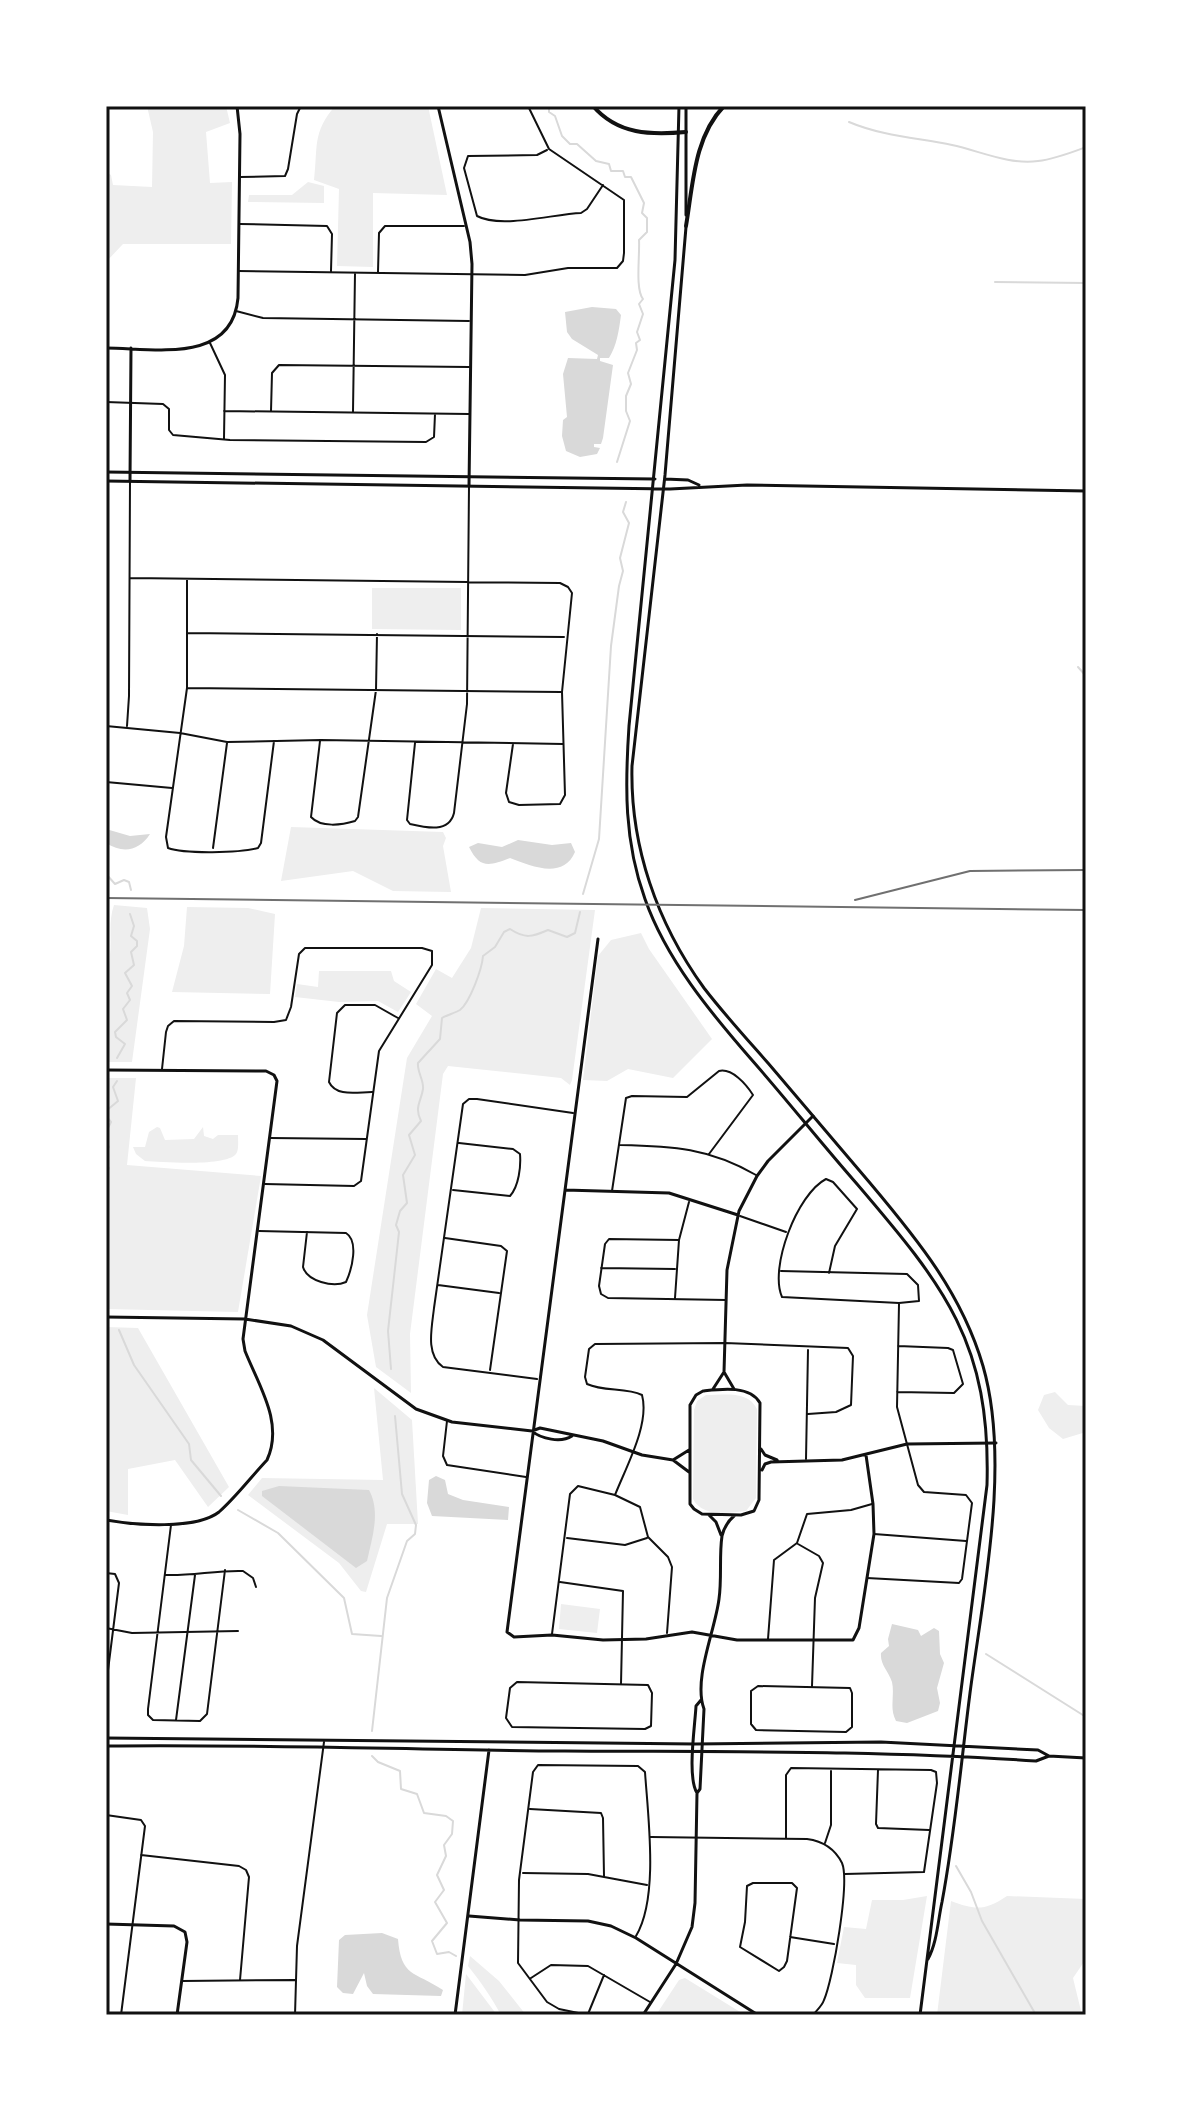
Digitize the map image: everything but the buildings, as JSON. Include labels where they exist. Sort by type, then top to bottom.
[{"type":"highway","points":[[593,106],[619,127],[656,134],[686,132]]},
{"type":"highway","points":[[686,226],[698,153],[707,128],[724,106]]},
{"type":"main road","points":[[106,348],[188,349],[210,343],[227,329],[236,311],[238,271],[240,125],[237,106]]},
{"type":"main road","points":[[438,106],[466,226],[472,273],[469,486]]},
{"type":"main road","points":[[679,106],[675,260],[625,786],[627,825],[633,862],[652,916],[691,985],[936,1281],[963,1330],[972,1356],[984,1405],[988,1443],[987,1485],[920,2015]]},
{"type":"main road","points":[[686,106],[686,226],[664,488],[632,766],[639,848],[667,925],[696,975],[907,1227],[951,1289],[967,1320],[985,1370],[996,1443],[987,1564],[948,1868],[936,1932],[926,1962]]},
{"type":"main road","points":[[130,481],[131,348]]},
{"type":"main road","points":[[106,472],[665,477],[699,485],[1086,491]]},
{"type":"main road","points":[[106,481],[691,489],[699,485]]},
{"type":"main road","points":[[598,939],[505,1627],[508,1634],[525,1638],[552,1635],[621,1640],[692,1632],[737,1640],[848,1642],[856,1637],[874,1534],[866,1455]]},
{"type":"main road","points":[[106,1070],[266,1071],[274,1075],[277,1085],[245,1319],[245,1351],[273,1422],[271,1450],[267,1460],[218,1512],[194,1522],[106,1520]]},
{"type":"main road","points":[[711,1390],[724,1372],[727,1270],[738,1215],[757,1176],[779,1147],[813,1116]]},
{"type":"main road","points":[[564,1190],[669,1193],[738,1215]]},
{"type":"main road","points":[[106,1317],[245,1319],[291,1326],[313,1335],[405,1403],[433,1417],[532,1431],[540,1428],[566,1432],[631,1452],[673,1460],[689,1472]]},
{"type":"main road","points":[[724,1372],[736,1391]]},
{"type":"main road","points":[[736,1391],[750,1392],[759,1399],[761,1448],[757,1508],[748,1514],[735,1515],[696,1512],[690,1504],[691,1402],[699,1392],[736,1391]]},
{"type":"main road","points":[[532,1431],[538,1437],[566,1440],[572,1436]]},
{"type":"main road","points":[[760,1473],[765,1464],[842,1460],[907,1444],[996,1443]]},
{"type":"main road","points":[[761,1448],[765,1455],[781,1461]]},
{"type":"main road","points":[[673,1460],[689,1450]]},
{"type":"main road","points":[[709,1515],[716,1522],[722,1538]]},
{"type":"main road","points":[[643,2015],[676,1964],[690,1935],[694,1918],[697,1793],[700,1789],[703,1744],[702,1677],[721,1587],[722,1538],[726,1525],[735,1515]]},
{"type":"main road","points":[[697,1793],[693,1789],[696,1706],[701,1700]]},
{"type":"main road","points":[[106,1738],[695,1744],[881,1742],[1038,1750],[1049,1756]]},
{"type":"main road","points":[[106,1746],[694,1753],[881,1752],[1036,1761],[1049,1756],[1086,1758]]},
{"type":"main road","points":[[455,2015],[489,1750]]},
{"type":"main road","points":[[469,1916],[588,1921],[611,1926],[636,1938],[758,2015]]},
{"type":"main road","points":[[106,1924],[174,1926],[185,1932],[187,1942],[177,2015]]},
{"type":"street","points":[[240,177],[285,176],[301,106]]},
{"type":"street","points":[[238,271],[536,274],[568,268],[617,268],[623,261],[626,202],[622,196],[549,149],[528,106]]},
{"type":"street","points":[[549,149],[537,155],[468,156],[464,168],[477,216],[486,220],[529,219],[581,213],[603,185]]},
{"type":"street","points":[[239,224],[327,226],[332,234],[331,272]]},
{"type":"street","points":[[378,272],[379,233],[385,226],[466,226]]},
{"type":"street","points":[[353,413],[355,272]]},
{"type":"street","points":[[236,311],[260,318],[470,321]]},
{"type":"street","points":[[210,343],[224,371],[224,439]]},
{"type":"street","points":[[271,412],[272,373],[279,365],[469,367]]},
{"type":"street","points":[[106,402],[166,405],[169,409],[169,430],[173,435],[224,439],[426,442],[434,437],[435,414]]},
{"type":"street","points":[[224,411],[469,414]]},
{"type":"street","points":[[127,728],[130,481]]},
{"type":"street","points":[[415,743],[406,815],[410,824],[429,827],[448,825],[452,822],[467,691],[469,486]]},
{"type":"street","points":[[130,578],[560,583],[572,593],[565,637],[562,692],[565,795],[560,804],[519,805],[509,802],[506,793],[513,744]]},
{"type":"street","points":[[187,579],[187,688],[166,837],[168,848],[252,850],[260,846],[274,741]]},
{"type":"street","points":[[187,633],[565,637]]},
{"type":"street","points":[[321,740],[311,814],[315,821],[329,824],[352,822],[358,817],[376,690],[377,634]]},
{"type":"street","points":[[187,688],[562,692]]},
{"type":"street","points":[[106,726],[180,733],[227,742],[321,740],[564,744]]},
{"type":"street","points":[[212,850],[227,742]]},
{"type":"street","points":[[106,782],[173,788]]},
{"type":"street","points":[[162,1070],[166,1032],[174,1021],[286,1020],[299,954],[305,948],[429,949],[434,955],[432,965],[379,1051],[362,1178],[357,1184],[264,1184]]},
{"type":"street","points":[[374,1092],[339,1092],[331,1087],[337,1013],[345,1005],[375,1005],[398,1018]]},
{"type":"street","points":[[612,1192],[624,1102],[628,1097],[687,1097],[719,1071],[725,1070],[731,1072],[753,1095],[709,1154]]},
{"type":"street","points":[[539,1379],[443,1367],[434,1358],[431,1338],[437,1285],[462,1106],[472,1099],[574,1113]]},
{"type":"street","points":[[270,1138],[368,1139]]},
{"type":"street","points":[[451,1190],[510,1196],[516,1186],[520,1163],[520,1154],[513,1149],[457,1142]]},
{"type":"street","points":[[618,1145],[683,1147],[709,1154],[757,1176]]},
{"type":"street","points":[[781,1271],[829,1273],[907,1274],[918,1285],[919,1301],[899,1303],[785,1298],[779,1289],[781,1271],[788,1232],[802,1204],[826,1179],[833,1182],[857,1209],[835,1246],[829,1273]]},
{"type":"street","points":[[675,1299],[679,1240],[690,1198]]},
{"type":"street","points":[[738,1215],[788,1232]]},
{"type":"street","points":[[258,1231],[307,1232],[346,1233],[354,1242],[346,1282],[339,1285],[304,1273],[307,1232]]},
{"type":"street","points":[[444,1238],[505,1248],[508,1252],[489,1373]]},
{"type":"street","points":[[679,1240],[609,1239],[605,1244],[599,1291],[604,1297],[726,1300]]},
{"type":"street","points":[[601,1268],[676,1269]]},
{"type":"street","points":[[437,1285],[500,1293]]},
{"type":"street","points":[[867,1578],[958,1584],[962,1579],[967,1541],[971,1498],[920,1489],[898,1416],[899,1303]]},
{"type":"street","points":[[615,1495],[642,1423],[643,1398],[636,1392],[596,1388],[587,1384],[585,1377],[590,1346],[598,1343],[725,1343],[848,1348],[853,1356],[851,1405],[836,1412],[808,1414]]},
{"type":"street","points":[[896,1392],[954,1393],[963,1384],[953,1350],[897,1346]]},
{"type":"street","points":[[806,1461],[808,1347]]},
{"type":"street","points":[[448,1420],[443,1456],[447,1465],[526,1477]]},
{"type":"street","points":[[552,1635],[573,1489],[583,1486],[615,1495],[640,1507],[648,1537],[668,1557],[672,1567],[667,1635]]},
{"type":"street","points":[[768,1641],[774,1560],[797,1543],[809,1512],[838,1512],[873,1504]]},
{"type":"street","points":[[172,1523],[148,1715],[153,1720],[200,1721],[207,1714],[225,1570]]},
{"type":"street","points":[[874,1534],[967,1541]]},
{"type":"street","points":[[565,1538],[625,1545],[648,1537]]},
{"type":"street","points":[[797,1543],[819,1556],[823,1563],[815,1598],[811,1641],[812,1687]]},
{"type":"street","points":[[165,1574],[195,1575],[225,1570],[247,1573],[256,1587]]},
{"type":"street","points":[[106,1573],[113,1573],[119,1579],[106,1686]]},
{"type":"street","points":[[176,1720],[195,1575]]},
{"type":"street","points":[[559,1582],[623,1591],[621,1684]]},
{"type":"street","points":[[106,1628],[132,1633],[238,1631]]},
{"type":"street","points":[[517,1682],[621,1684],[650,1687],[649,1728],[515,1728],[507,1721],[510,1688],[517,1682]]},
{"type":"street","points":[[755,1686],[812,1687],[850,1688],[852,1725],[849,1730],[759,1730],[752,1726],[751,1691],[755,1686]]},
{"type":"street","points":[[295,2015],[297,1946],[324,1739]]},
{"type":"street","points":[[604,1974],[588,2015],[552,2006],[518,1963],[520,1873],[533,1772],[538,1765],[638,1766],[645,1772],[649,1837],[647,1913],[636,1938]]},
{"type":"street","points":[[786,1838],[787,1772],[795,1767],[936,1772],[938,1777],[926,1867],[921,1874],[845,1874]]},
{"type":"street","points":[[825,1844],[831,1825],[831,1770]]},
{"type":"street","points":[[878,1770],[878,1828],[930,1830]]},
{"type":"street","points":[[528,1809],[594,1810],[601,1813],[604,1876]]},
{"type":"street","points":[[106,1815],[143,1822],[121,2015]]},
{"type":"street","points":[[649,1837],[814,1840],[835,1853],[845,1874],[836,1945],[829,1989],[813,2015]]},
{"type":"street","points":[[141,1855],[239,1866],[246,1870],[249,1877],[240,1980]]},
{"type":"street","points":[[520,1873],[604,1876],[648,1885]]},
{"type":"street","points":[[748,1884],[796,1885],[798,1892],[790,1937],[787,1961],[779,1971],[741,1949],[748,1884]]},
{"type":"street","points":[[790,1937],[836,1945]]},
{"type":"street","points":[[530,1979],[551,1965],[588,1966],[651,2002]]},
{"type":"street","points":[[182,1981],[297,1980]]},
{"type":"shaded area","points":[[147,106],[226,106],[230,123],[206,132],[210,183],[232,182],[231,244],[123,244],[106,262],[106,172],[111,175],[113,185],[152,187],[153,132]]},
{"type":"shaded area","points":[[335,106],[428,106],[447,195],[373,193],[373,267],[337,266],[339,189],[314,180],[319,133]]},
{"type":"shaded area","points":[[308,182],[324,186],[324,203],[248,202],[249,195],[292,195]]},
{"type":"shaded area","points":[[592,307],[616,309],[621,315],[612,353],[609,358],[600,358],[600,361],[613,365],[603,438],[601,444],[594,444],[594,447],[600,448],[597,454],[580,457],[566,451],[562,436],[563,420],[567,417],[563,374],[568,358],[597,359],[598,355],[572,339],[567,332],[565,312]]},
{"type":"shaded area","points":[[372,588],[461,588],[461,630],[372,629]]},
{"type":"shaded area","points":[[291,827],[443,832],[451,892],[393,891],[353,871],[281,881]]},
{"type":"shaded area","points":[[106,829],[130,836],[150,834],[136,847],[118,849],[106,843]]},
{"type":"shaded area","points":[[518,840],[552,845],[571,843],[575,852],[563,866],[546,868],[510,858],[486,864],[477,859],[469,847],[478,843],[502,847]]},
{"type":"shaded area","points":[[114,905],[147,908],[150,929],[132,1062],[106,1062]]},
{"type":"shaded area","points":[[187,907],[248,908],[275,914],[270,994],[172,992],[184,946]]},
{"type":"shaded area","points":[[481,908],[595,910],[572,1080],[570,1085],[561,1078],[448,1066],[443,1074],[410,1334],[411,1393],[376,1367],[367,1315],[407,1058],[432,1016],[416,1004],[436,969],[452,978],[471,948]]},
{"type":"shaded area","points":[[641,933],[712,1039],[673,1078],[628,1069],[607,1081],[583,1080],[598,956],[611,940]]},
{"type":"shaded area","points":[[319,971],[391,971],[394,981],[411,992],[398,1012],[378,1001],[339,1002],[295,997],[297,984],[318,987]]},
{"type":"shaded area","points":[[106,1078],[136,1078],[127,1165],[261,1176],[238,1312],[106,1309]]},
{"type":"shaded area","points":[[157,1127],[165,1140],[194,1139],[203,1127],[204,1136],[213,1139],[218,1135],[238,1135],[237,1152],[220,1161],[145,1161],[133,1147],[145,1147],[149,1132]]},
{"type":"shaded area","points":[[106,1327],[138,1328],[229,1487],[208,1507],[175,1460],[128,1469],[128,1515],[106,1511]]},
{"type":"shaded area","points":[[374,1388],[412,1420],[418,1524],[387,1524],[366,1592],[361,1591],[339,1563],[248,1495],[262,1478],[383,1480]]},
{"type":"shaded area","points":[[1055,1392],[1068,1405],[1086,1406],[1086,1432],[1063,1439],[1049,1428],[1038,1410],[1044,1395]]},
{"type":"shaded area","points":[[706,1395],[742,1396],[757,1409],[756,1498],[746,1511],[709,1511],[693,1499],[694,1410],[697,1401]]},
{"type":"shaded area","points":[[436,1476],[445,1480],[448,1494],[463,1500],[509,1507],[508,1520],[432,1516],[427,1503],[429,1480]]},
{"type":"shaded area","points":[[279,1486],[369,1490],[375,1516],[367,1561],[356,1568],[262,1496],[262,1491]]},
{"type":"shaded area","points":[[561,1604],[600,1609],[597,1633],[559,1629]]},
{"type":"shaded area","points":[[892,1624],[918,1630],[921,1636],[934,1628],[939,1631],[940,1654],[944,1663],[937,1688],[938,1711],[907,1723],[896,1721],[894,1716],[892,1682],[881,1657],[889,1646]]},
{"type":"shaded area","points":[[927,1896],[910,1998],[865,1998],[856,1985],[856,1965],[837,1963],[844,1927],[866,1929],[872,1900]]},
{"type":"shaded area","points":[[1007,1896],[1086,1899],[1086,1959],[1073,1978],[1082,2015],[937,2015],[951,1901],[980,1908]]},
{"type":"shaded area","points":[[382,1933],[398,1939],[406,1967],[443,1990],[441,1996],[373,1994],[364,1973],[353,1994],[343,1993],[337,1987],[339,1940],[345,1935]]},
{"type":"shaded area","points":[[470,1956],[499,1981],[526,2015],[501,2015],[468,1966]]},
{"type":"shaded area","points":[[466,1974],[497,2015],[462,2015]]},
{"type":"shaded area","points":[[685,1978],[745,2015],[656,2015],[679,1980]]},
{"type":"waterway","points":[[549,106],[562,136],[570,144],[577,144],[596,161],[609,164],[611,171],[623,171],[625,177],[631,177],[644,203],[642,213],[647,218],[647,232],[639,240],[638,280],[643,299],[639,304],[643,314],[637,332],[640,340],[636,343],[637,350],[628,373],[631,384],[626,396],[626,411],[630,421],[617,462]]},
{"type":"waterway","points":[[849,122],[887,134],[952,145],[1016,161],[1044,160],[1086,147]]},
{"type":"waterway","points":[[995,282],[1086,283]]},
{"type":"waterway","points":[[583,894],[599,839],[611,646],[623,571],[620,558],[629,523],[623,512],[626,502]]},
{"type":"waterway","points":[[1078,667],[1086,676]]},
{"type":"waterway","points":[[106,874],[115,884],[124,880],[129,882],[131,890]]},
{"type":"waterway","points":[[391,1369],[388,1331],[399,1232],[396,1225],[400,1211],[407,1203],[403,1175],[415,1155],[409,1135],[421,1121],[418,1108],[423,1086],[418,1063],[440,1039],[442,1018],[460,1010],[468,1000],[483,956],[495,947],[504,932],[510,929],[529,936],[548,930],[567,937],[575,933],[580,912]]},
{"type":"waterway","points":[[117,1058],[125,1044],[116,1037],[115,1032],[127,1020],[123,1009],[130,1000],[127,993],[132,986],[125,973],[134,965],[131,952],[137,946],[137,941],[131,936],[134,926],[130,914]]},
{"type":"waterway","points":[[106,1111],[118,1101],[113,1087],[117,1081]]},
{"type":"waterway","points":[[106,1116],[111,1122],[106,1132]]},
{"type":"waterway","points":[[106,1142],[109,1147],[106,1151]]},
{"type":"waterway","points":[[106,1165],[109,1168],[106,1175]]},
{"type":"waterway","points":[[106,1303],[108,1307]]},
{"type":"waterway","points":[[119,1330],[134,1365],[189,1444],[191,1460],[221,1496]]},
{"type":"waterway","points":[[372,1731],[387,1598],[407,1541],[415,1534],[416,1525],[402,1494],[395,1416]]},
{"type":"waterway","points":[[238,1510],[278,1533],[344,1598],[352,1634],[381,1636]]},
{"type":"waterway","points":[[986,1654],[1086,1717]]},
{"type":"waterway","points":[[372,1756],[378,1762],[400,1771],[401,1789],[417,1794],[424,1813],[446,1816],[453,1821],[452,1834],[444,1845],[446,1856],[437,1875],[444,1890],[435,1902],[447,1923],[432,1941],[437,1954],[449,1952],[456,1956]]},
{"type":"waterway","points":[[956,1866],[971,1892],[982,1921],[1036,2015]]},
{"type":"railway","points":[[855,900],[970,871],[1086,870]]},
{"type":"railway","points":[[106,898],[1086,910]]}]
